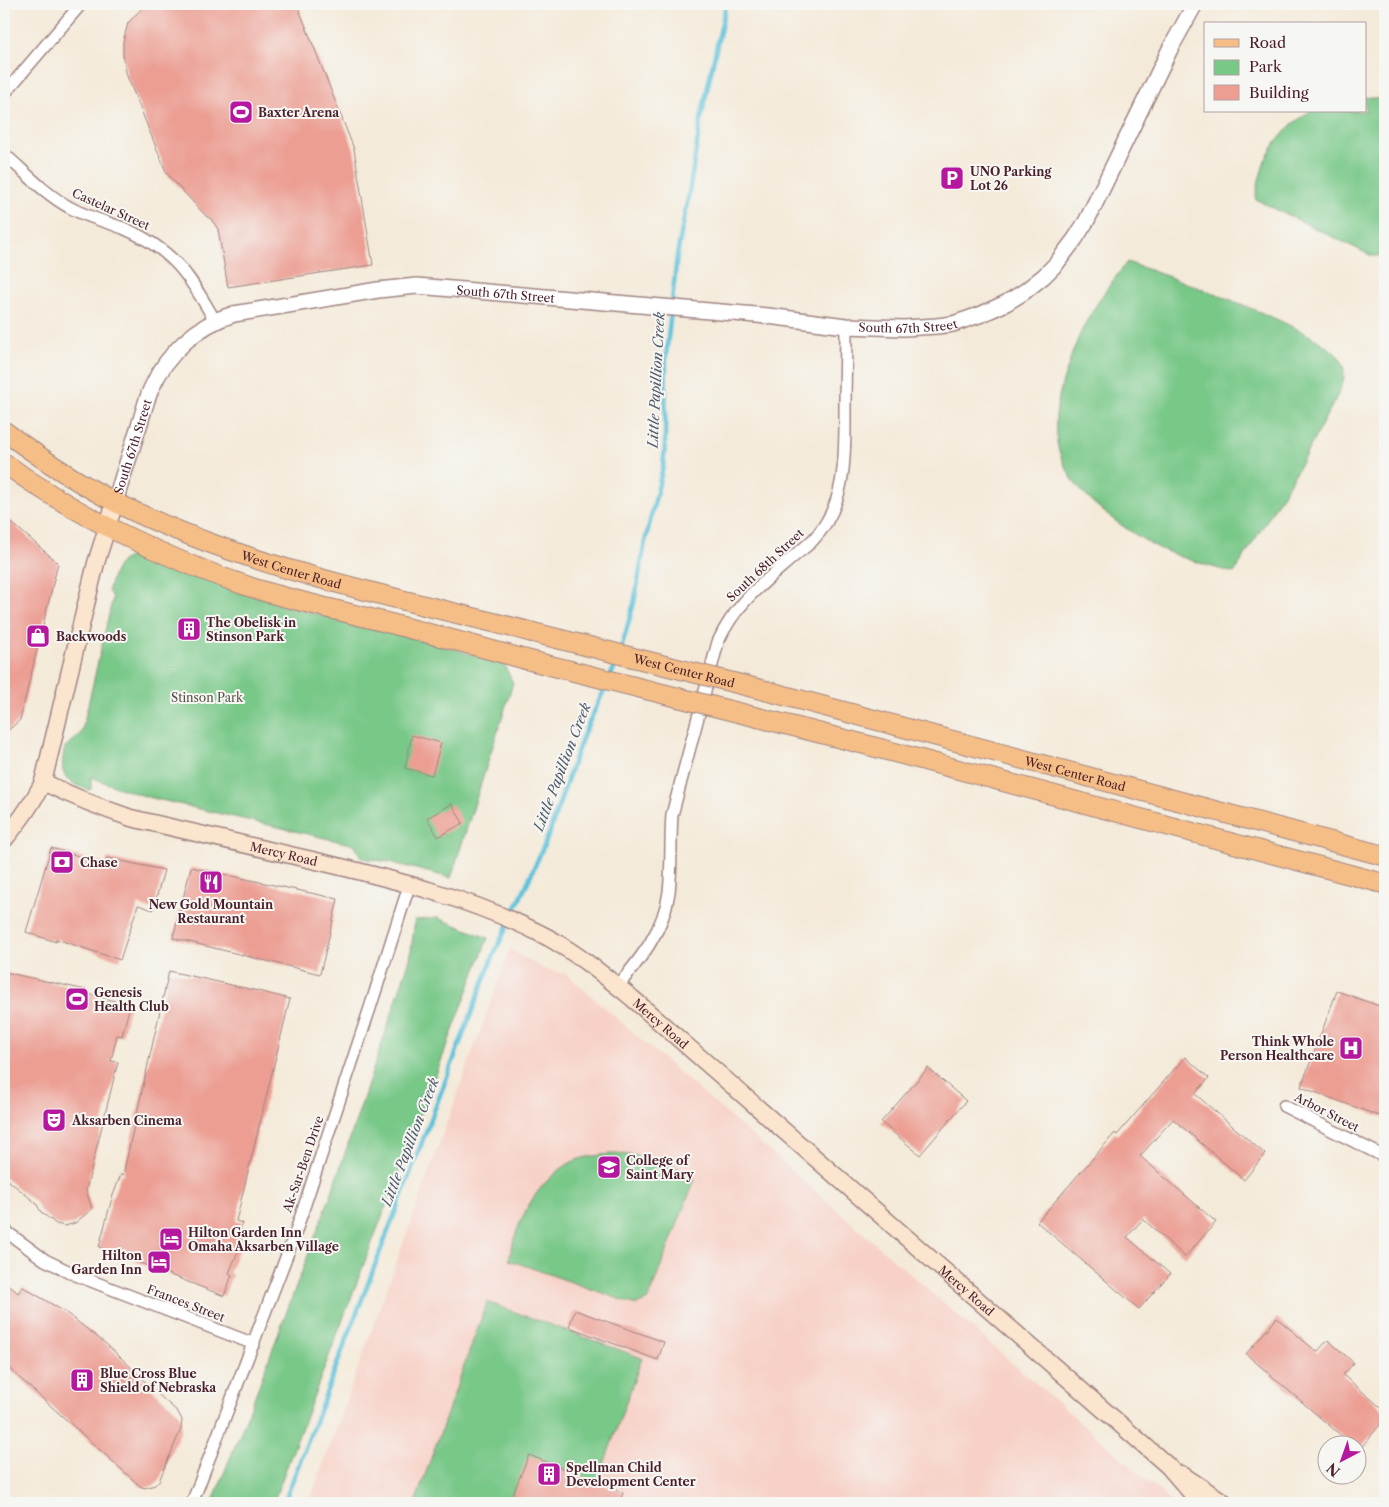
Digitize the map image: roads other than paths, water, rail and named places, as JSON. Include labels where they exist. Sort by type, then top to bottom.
[{"type":"main road","name":"West Center Road","points":[[4,431],[115,502],[181,532],[267,564],[341,585],[767,691],[1385,856]]},
{"type":"main road","name":"West Center Road","points":[[4,463],[54,496],[107,526],[190,564],[300,602],[873,746],[1385,884]]},
{"type":"main road","name":"South 67th Street","points":[[4,840],[33,802],[43,782],[96,563],[115,502]]},
{"type":"main road","name":"Mercy Road","points":[[43,782],[100,808],[132,818],[382,877],[453,898],[501,916],[562,946],[618,986],[1168,1466],[1200,1503]]},
{"type":"main road","name":"Mercy Road","points":[[1168,1466],[1225,1503]]},
{"type":"street","points":[[4,94],[81,4]]},
{"type":"street","name":"South 67th Street","points":[[115,502],[147,400],[156,378],[166,363],[192,335],[215,321],[242,312],[378,290],[417,286],[768,316],[846,326],[927,327],[953,324],[986,313],[1010,301],[1044,276],[1063,257],[1087,220],[1170,49],[1195,4]]},
{"type":"street","name":"Castelar Street","points":[[4,154],[66,205],[87,216],[134,233],[166,253],[193,282],[215,321]]},
{"type":"street","name":"South 68th Street","points":[[618,986],[650,944],[665,912],[670,884],[670,844],[674,808],[718,642],[726,624],[739,606],[816,536],[832,511],[840,491],[845,462],[846,326]]},
{"type":"street","name":"Ak-Sar-Ben Drive","points":[[192,1503],[295,1234],[409,886]]},
{"type":"street","name":"Arbor Street","points":[[1284,1106],[1385,1157]]},
{"type":"street","name":"Frances Street","points":[[4,1230],[45,1260],[76,1276],[254,1344]]},
{"type":"waterway","name":"Little Papillion Creek","points":[[621,649],[634,603],[645,542],[663,467],[666,357],[677,255],[702,113],[726,4]]},
{"type":"waterway","name":"Little Papillion Creek","points":[[610,677],[618,659]]},
{"type":"waterway","name":"Little Papillion Creek","points":[[284,1503],[494,954],[549,834],[585,731],[607,684]]},
{"type":"place","name":"Baxter Arena","points":[[241,112]]},
{"type":"place","name":"UNO Parking Lot 26","points":[[952,178]]},
{"type":"place","name":"The Obelisk in Stinson Park","points":[[189,629]]},
{"type":"place","name":"Backwoods","points":[[38,636]]},
{"type":"place","name":"Chase","points":[[62,862]]},
{"type":"place","name":"New Gold Mountain Restaurant","points":[[211,882]]},
{"type":"place","name":"Genesis Health Club","points":[[77,999]]},
{"type":"place","name":"Think Whole Person Healthcare","points":[[1351,1048]]},
{"type":"place","name":"Aksarben Cinema","points":[[54,1120]]},
{"type":"place","name":"College of Saint Mary","points":[[609,1167]]},
{"type":"place","name":"Hilton Garden Inn Omaha Aksarben Village","points":[[171,1239]]},
{"type":"place","name":"Hilton Garden Inn","points":[[159,1262]]},
{"type":"place","name":"Blue Cross Blue Shield of Nebraska","points":[[82,1380]]},
{"type":"place","name":"Spellman Child Development Center","points":[[549,1474]]},
{"type":"park label","name":"Stinson Park","points":[[207,697]]}]
